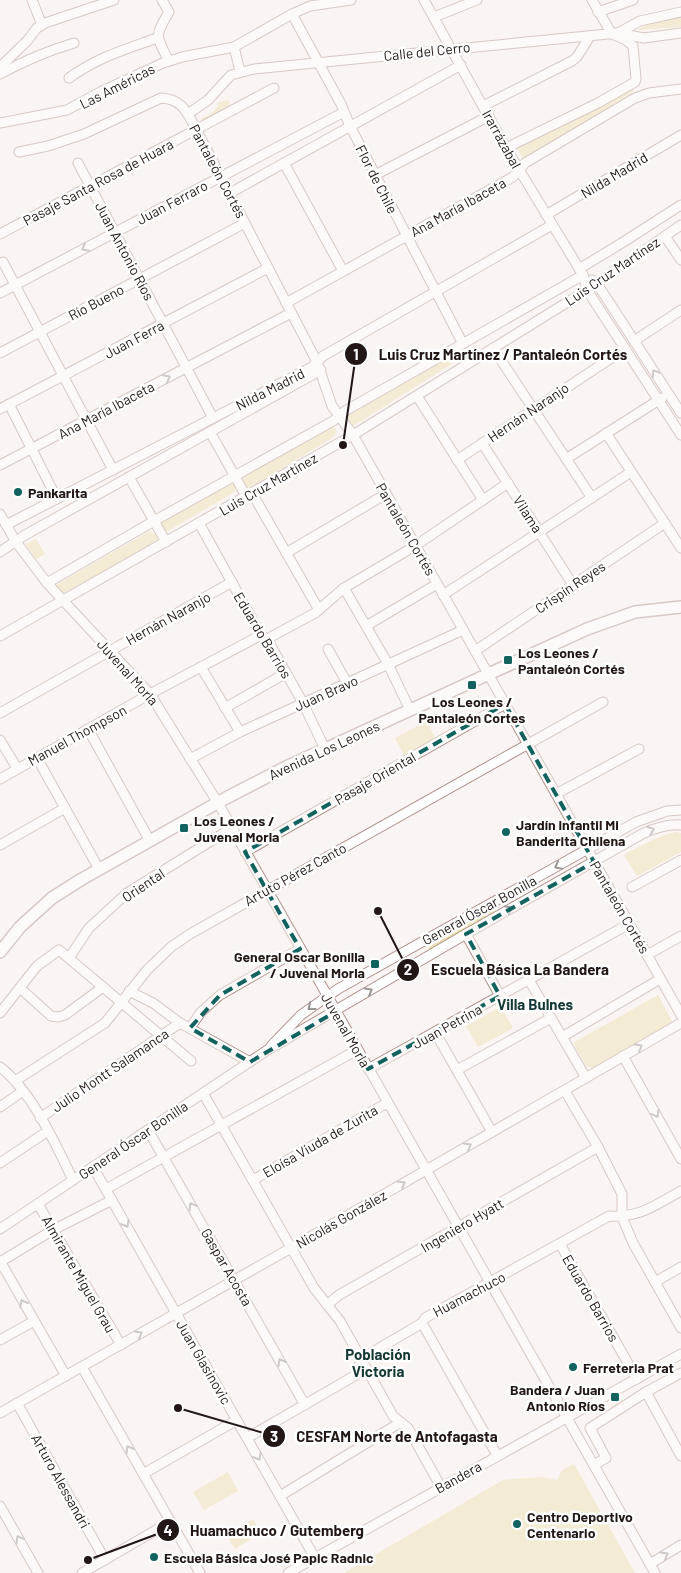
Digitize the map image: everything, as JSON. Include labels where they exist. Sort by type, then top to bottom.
[{"type":"main road","name":"Avenida Los Leones","points":[[0,952],[20,927],[42,907],[99,869],[265,777],[587,629],[635,612],[681,607]]},
{"type":"street","points":[[32,0],[42,25]]},
{"type":"street","points":[[0,67],[42,25],[114,0]]},
{"type":"street","points":[[162,0],[169,12],[158,29],[157,38],[169,61]]},
{"type":"street","name":"Las Américas","points":[[0,123],[67,110],[125,80],[169,61],[234,47],[292,14],[310,6],[351,0]]},
{"type":"street","name":"Irarrázabal","points":[[424,0],[506,148],[581,272],[587,290],[681,435]]},
{"type":"street","points":[[434,16],[476,0]]},
{"type":"street","points":[[506,148],[632,85],[636,79],[633,46],[615,33],[598,12],[592,0]]},
{"type":"street","points":[[598,12],[633,0]]},
{"type":"street","points":[[615,33],[640,21],[681,12]]},
{"type":"street","name":"Flor de Chile","points":[[292,14],[463,344]]},
{"type":"street","name":"Calle del Cerro","points":[[240,71],[451,48],[615,33],[644,38],[681,33]]},
{"type":"street","points":[[483,106],[572,61],[577,57],[590,36]]},
{"type":"street","points":[[69,78],[86,66],[108,55],[157,38]]},
{"type":"street","points":[[0,74],[32,57],[74,43]]},
{"type":"street","points":[[188,114],[208,100],[231,74],[240,71],[234,47]]},
{"type":"street","name":"Juan Ferraro","points":[[230,193],[461,65]]},
{"type":"street","name":"Pasaje Santa Rosa de Huara","points":[[0,234],[274,88]]},
{"type":"street","name":"Ana María Ibaceta","points":[[286,303],[513,176],[525,163],[635,98],[649,93],[681,89]]},
{"type":"street","name":"Pantaleón Cortés","points":[[20,152],[48,146],[84,134],[161,98],[172,98],[188,114],[319,366],[328,394],[338,416],[353,435],[681,1015]]},
{"type":"street","name":"Juan Ferraro","points":[[0,293],[344,112]]},
{"type":"street","points":[[375,175],[488,116]]},
{"type":"street","name":"Nilda Madrid","points":[[546,215],[681,135]]},
{"type":"street","name":"Juan Antonio Ríos","points":[[78,163],[213,418]]},
{"type":"street","points":[[284,163],[343,271]]},
{"type":"street","name":"Luis Cruz Martínez","points":[[47,583],[463,344],[581,272],[681,205]]},
{"type":"street","name":"Río Bueno","points":[[0,353],[245,223]]},
{"type":"street","name":"Nilda Madrid","points":[[0,552],[25,535],[210,432],[319,366],[323,356],[552,225]]},
{"type":"street","name":"Luis Cruz Martínez","points":[[0,636],[353,435],[587,290],[681,225]]},
{"type":"street","points":[[665,236],[681,260]]},
{"type":"street","points":[[4,262],[113,470]]},
{"type":"street","name":"Juan Ferra","points":[[0,409],[268,268]]},
{"type":"street","points":[[581,272],[596,282],[681,414]]},
{"type":"street","points":[[634,341],[681,310]]},
{"type":"street","name":"Ana María Ibaceta","points":[[0,465],[291,313]]},
{"type":"street","points":[[493,348],[592,498]]},
{"type":"street","name":"Hernán Naranjo","points":[[457,460],[625,348]]},
{"type":"street","name":"Nilda Madrid","points":[[6,525],[312,367],[319,366]]},
{"type":"street","points":[[566,459],[668,394]]},
{"type":"street","points":[[417,396],[482,500]]},
{"type":"street","points":[[9,404],[58,499]]},
{"type":"street","points":[[210,432],[235,476],[249,494],[286,553],[319,610]]},
{"type":"street","points":[[606,433],[680,544]]},
{"type":"street","name":"Vilama","points":[[482,443],[573,585]]},
{"type":"street","points":[[443,596],[632,472]]},
{"type":"street","points":[[129,477],[166,542]]},
{"type":"street","name":"Manuel Thompson","points":[[0,779],[150,694],[319,610],[344,588],[415,546],[508,483]]},
{"type":"street","points":[[286,553],[386,494]]},
{"type":"street","name":"Juvenal Morla","points":[[0,514],[16,542],[47,583],[150,694],[166,718],[218,803],[655,1573]]},
{"type":"street","name":"Eduardo Barrios","points":[[199,523],[303,703],[325,748]]},
{"type":"street","name":"Crispín Reyes","points":[[475,651],[665,523]]},
{"type":"street","name":"Hernán Naranjo","points":[[0,713],[232,582]]},
{"type":"street","points":[[366,626],[437,584]]},
{"type":"street","points":[[344,588],[388,664],[410,710]]},
{"type":"street","name":"Juan Bravo","points":[[190,759],[240,732],[463,630]]},
{"type":"street","points":[[328,649],[347,683]]},
{"type":"street","points":[[201,667],[240,732]]},
{"type":"street","points":[[225,708],[286,673]]},
{"type":"street","name":"Artuto Pérez Canto","points":[[15,1081],[99,1027],[110,1017],[156,961],[180,940],[603,702]]},
{"type":"street","name":"Pasaje Oriental","points":[[245,852],[505,704]]},
{"type":"street","points":[[88,729],[150,840]]},
{"type":"street","points":[[0,740],[17,768]]},
{"type":"street","points":[[556,794],[639,749]]},
{"type":"street","points":[[37,758],[99,869]]},
{"type":"street","points":[[0,845],[65,808]]},
{"type":"street","name":"General Óscar Bonilla","points":[[266,1051],[294,1022],[327,996],[644,818],[667,811],[681,810]]},
{"type":"street","name":"General Óscar Bonilla","points":[[0,1229],[266,1051],[466,934],[655,828],[671,824],[681,825]]},
{"type":"street","name":"Oriental","points":[[69,958],[89,928],[127,893],[232,828]]},
{"type":"street","points":[[632,887],[681,860]]},
{"type":"street","name":"Juan Petrina","points":[[368,1069],[629,924]]},
{"type":"street","points":[[466,934],[500,996]]},
{"type":"street","points":[[647,955],[681,936]]},
{"type":"street","points":[[190,1028],[201,1012],[220,995],[300,949]]},
{"type":"street","points":[[0,1013],[37,966],[59,950],[190,1060]]},
{"type":"street","points":[[562,1037],[660,979]]},
{"type":"street","points":[[529,980],[586,1078]]},
{"type":"street","points":[[20,988],[51,1016],[58,1017],[65,1015],[103,988]]},
{"type":"street","points":[[130,991],[153,1002],[180,1023],[250,1062]]},
{"type":"street","points":[[457,1070],[550,1018]]},
{"type":"street","name":"Julio Montt Salamanca","points":[[40,1118],[180,1023]]},
{"type":"street","name":"Nicolás González","points":[[0,1412],[291,1248],[681,1023]]},
{"type":"street","points":[[435,1032],[492,1132]]},
{"type":"street","name":"General Óscar Bonilla","points":[[106,1189],[357,1050]]},
{"type":"street","points":[[623,1056],[681,1159]]},
{"type":"street","points":[[0,1067],[23,1091],[48,1131],[73,1180]]},
{"type":"street","points":[[0,1107],[23,1091]]},
{"type":"street","points":[[564,1091],[598,1147],[622,1194],[622,1216],[633,1243],[681,1328]]},
{"type":"street","points":[[203,1093],[317,1292],[340,1321],[393,1416],[408,1428],[441,1487]]},
{"type":"street","name":"Eloísa Viuda de Zurita","points":[[253,1180],[387,1103]]},
{"type":"street","name":"Gaspar Acosta","points":[[148,1130],[305,1405]]},
{"type":"street","name":"Julio Montt Salamanca","points":[[0,1163],[48,1131]]},
{"type":"street","name":"Ingeniero Hyatt","points":[[327,1305],[339,1295],[598,1147]]},
{"type":"street","name":"Juan Glasinovic","points":[[94,1167],[315,1558]]},
{"type":"street","name":"Huamachuco","points":[[247,1438],[356,1375],[361,1359],[422,1323],[425,1318],[609,1216],[640,1214],[681,1191]]},
{"type":"street","points":[[66,1376],[0,1262],[53,1230],[112,1200]]},
{"type":"street","name":"Almirante Miguel Grau","points":[[38,1204],[121,1345]]},
{"type":"street","name":"Eduardo Barrios","points":[[560,1244],[637,1379]]},
{"type":"street","points":[[655,1282],[681,1267]]},
{"type":"street","points":[[0,1340],[34,1321]]},
{"type":"street","points":[[422,1323],[497,1455]]},
{"type":"street","name":"Bandera","points":[[288,1573],[681,1354]]},
{"type":"street","points":[[82,1367],[200,1573]]},
{"type":"street","points":[[594,1465],[606,1458],[590,1428],[681,1372]]},
{"type":"street","points":[[646,1392],[681,1456]]},
{"type":"street","name":"Arturo Alessandri","points":[[17,1403],[105,1560]]},
{"type":"street","points":[[143,1474],[237,1420]]},
{"type":"street","points":[[280,1496],[401,1422]]},
{"type":"street","points":[[0,1506],[3,1519],[38,1573]]},
{"type":"street","points":[[82,1573],[170,1522]]},
{"type":"street","points":[[650,1564],[681,1546]]},
{"type":"highlighted area","points":[[505,704],[594,862],[466,934],[500,996],[368,1069],[335,1012],[250,1062],[190,1028],[220,995],[300,949],[245,852]]},
{"type":"shaded area","points":[[681,17],[681,27],[637,30],[647,25]]},
{"type":"shaded area","points":[[633,89],[634,91],[554,142],[523,158],[517,148]]},
{"type":"shaded area","points":[[228,100],[231,107],[203,122],[201,119],[212,113],[218,106],[217,103]]},
{"type":"shaded area","points":[[459,351],[450,365],[353,426],[349,426],[343,420],[346,416]]},
{"type":"shaded area","points":[[333,425],[337,432],[332,438],[251,487],[247,488],[243,484],[244,476]]},
{"type":"shaded area","points":[[231,483],[236,486],[235,492],[163,532],[159,524]]},
{"type":"shaded area","points":[[150,531],[156,535],[158,542],[66,592],[62,593],[54,586]]},
{"type":"shaded area","points":[[36,539],[45,554],[36,559],[26,544]]},
{"type":"shaded area","points":[[427,721],[436,740],[405,757],[395,738]]},
{"type":"shaded area","points":[[675,832],[681,833],[681,852],[637,876],[624,855],[662,836]]},
{"type":"shaded area","points":[[496,908],[492,915],[430,951],[429,947]]},
{"type":"shaded area","points":[[658,995],[673,1023],[594,1068],[586,1066],[573,1043]]},
{"type":"shaded area","points":[[501,1007],[513,1028],[478,1047],[466,1026]]},
{"type":"shaded area","name":"Centro Deportivo Centenario","points":[[574,1464],[635,1573],[344,1573],[503,1480],[541,1477],[557,1480],[562,1470]]},
{"type":"shaded area","points":[[228,1472],[238,1491],[204,1510],[193,1492]]},
{"type":"shaded area","points":[[253,1519],[261,1533],[235,1549],[226,1534]]},
{"type":"place","name":"Luis Cruz Martínez / Pantaleón Cortés","points":[[343,445]]},
{"type":"place","name":"Pankarita","points":[[18,492]]},
{"type":"place","name":"Los Leones / Pantaleón Cortés","points":[[508,660]]},
{"type":"place","name":"Los Leones / Pantaleón Cortes","points":[[472,685]]},
{"type":"place","name":"Los Leones / Juvenal Morla","points":[[184,828]]},
{"type":"place","name":"Jardín infantil Mi Banderita Chilena","points":[[506,832]]},
{"type":"place","name":"Escuela Básica La Bandera","points":[[378,911]]},
{"type":"place","name":"General Oscar Bonilla / Juvenal Morla","points":[[375,964]]},
{"type":"place","name":"Ferreteria Prat","points":[[573,1367]]},
{"type":"place","name":"Bandera / Juan Antonio Ríos","points":[[615,1397]]},
{"type":"place","name":"CESFAM Norte de Antofagasta","points":[[178,1408]]},
{"type":"place","name":"Centro Deportivo Centenario","points":[[517,1524]]},
{"type":"place","name":"Escuela Básica José Papic Radnic","points":[[154,1557]]},
{"type":"place","name":"Huamachuco / Gutemberg","points":[[88,1560]]},
{"type":"district","name":"Villa Bulnes","points":[[535,1004]]},
{"type":"district","name":"Población Victoria","points":[[378,1362]]}]
